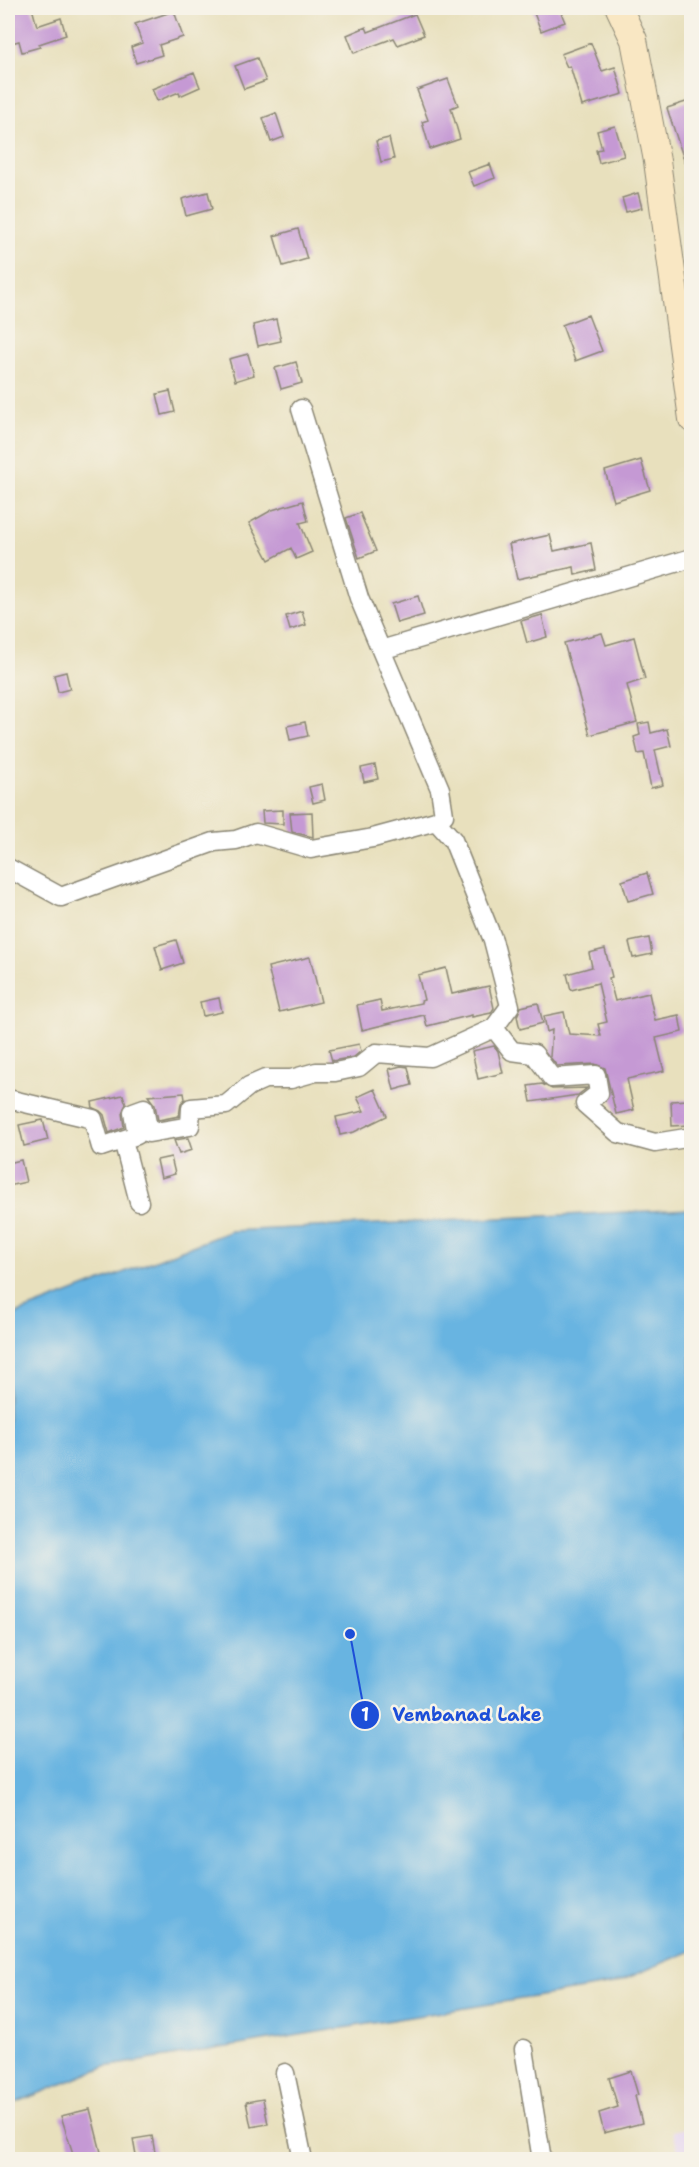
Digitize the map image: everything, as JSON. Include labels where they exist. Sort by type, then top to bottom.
[{"type":"main road","points":[[618,8],[634,40],[657,161],[692,419]]},
{"type":"street","points":[[8,868],[61,897],[214,842],[236,840],[256,834],[311,849],[364,840],[436,821],[444,815],[440,789],[359,598],[301,409]]},
{"type":"street","points":[[381,650],[692,558]]},
{"type":"street","points":[[8,1099],[93,1119],[101,1147],[137,1135],[132,1112],[144,1108],[149,1133],[190,1126],[192,1108],[226,1105],[249,1086],[265,1079],[291,1079],[316,1072],[335,1072],[359,1067],[376,1053],[430,1057],[495,1028],[510,1006],[493,940],[453,840],[436,821]]},
{"type":"street","points":[[495,1028],[513,1051],[534,1054],[552,1078],[596,1075],[599,1093],[585,1104],[618,1133],[655,1143],[692,1137]]},
{"type":"street","points":[[123,1140],[139,1202]]},
{"type":"street","points":[[524,2049],[542,2160]]},
{"type":"street","points":[[285,2073],[303,2160]]},
{"type":"shaded area","points":[[691,2127],[691,2159],[680,2159],[673,2131]]},
{"type":"water","points":[[691,1209],[691,1951],[613,1984],[104,2067],[8,2106],[8,1317],[231,1231]]},
{"type":"building","points":[[32,8],[37,26],[61,18],[66,35],[39,44],[40,47],[22,52],[19,41],[8,44],[8,10]]},
{"type":"building","points":[[532,8],[559,8],[565,22],[541,31]]},
{"type":"building","points":[[174,11],[183,37],[159,45],[162,55],[136,63],[131,47],[142,43],[135,24]]},
{"type":"building","points":[[415,14],[424,35],[398,45],[394,38],[354,53],[347,35],[366,27],[368,32]]},
{"type":"building","points":[[591,43],[602,71],[615,67],[623,94],[582,106],[570,66],[567,67],[561,54]]},
{"type":"building","points":[[257,58],[266,81],[244,89],[235,66]]},
{"type":"building","points":[[194,72],[200,87],[180,96],[179,92],[157,101],[152,89]]},
{"type":"building","points":[[448,79],[458,105],[451,108],[460,139],[430,149],[422,122],[428,120],[417,90]]},
{"type":"building","points":[[692,100],[692,174],[689,175],[667,108]]},
{"type":"building","points":[[276,113],[284,137],[271,142],[263,118]]},
{"type":"building","points":[[615,126],[624,156],[599,163],[596,150],[602,149],[597,131]]},
{"type":"building","points":[[389,138],[394,159],[381,162],[376,141]]},
{"type":"building","points":[[490,164],[495,178],[474,186],[468,172]]},
{"type":"building","points":[[208,192],[212,209],[186,216],[182,199]]},
{"type":"building","points":[[638,193],[642,208],[626,212],[622,198]]},
{"type":"building","points":[[298,229],[307,259],[283,266],[274,236]]},
{"type":"building","points":[[588,315],[602,351],[575,361],[562,325]]},
{"type":"building","points":[[276,319],[281,341],[258,346],[253,325]]},
{"type":"building","points":[[248,354],[254,375],[235,381],[229,359]]},
{"type":"building","points":[[296,362],[302,383],[281,389],[275,368]]},
{"type":"building","points":[[170,391],[175,412],[162,415],[157,394]]},
{"type":"building","points":[[641,460],[650,490],[614,501],[605,471]]},
{"type":"building","points":[[303,501],[308,521],[300,523],[312,552],[296,559],[291,548],[269,560],[249,523],[272,510]]},
{"type":"building","points":[[360,513],[376,551],[359,558],[346,518]]},
{"type":"building","points":[[550,535],[554,551],[591,543],[596,570],[575,575],[574,567],[517,579],[509,544]]},
{"type":"building","points":[[418,596],[424,615],[397,623],[391,604]]},
{"type":"building","points":[[302,611],[306,625],[290,630],[286,616]]},
{"type":"building","points":[[542,615],[547,637],[527,643],[521,621]]},
{"type":"building","points":[[602,633],[606,645],[634,637],[645,679],[627,685],[637,722],[590,735],[564,643]]},
{"type":"building","points":[[66,672],[70,689],[58,692],[54,675]]},
{"type":"building","points":[[305,722],[308,736],[290,740],[287,726]]},
{"type":"building","points":[[649,722],[651,733],[667,729],[671,746],[655,750],[663,785],[651,788],[644,753],[638,754],[634,737],[640,735],[638,724]]},
{"type":"building","points":[[375,765],[378,779],[364,782],[361,768]]},
{"type":"building","points":[[322,784],[325,800],[313,803],[309,787]]},
{"type":"building","points":[[283,810],[283,824],[263,823],[262,811]]},
{"type":"building","points":[[312,812],[313,837],[292,832],[290,813]]},
{"type":"building","points":[[647,873],[653,894],[628,901],[622,881]]},
{"type":"building","points":[[649,938],[652,954],[633,958],[629,942]]},
{"type":"building","points":[[176,940],[183,963],[162,970],[155,946]]},
{"type":"building","points":[[605,949],[615,1001],[649,993],[655,1020],[679,1015],[682,1032],[656,1038],[664,1071],[627,1079],[634,1110],[616,1114],[605,1068],[595,1064],[557,1066],[550,1057],[552,1030],[547,1032],[544,1016],[564,1012],[569,1034],[601,1036],[598,1024],[607,1022],[598,983],[571,990],[567,974],[592,967],[589,953]]},
{"type":"building","points":[[310,957],[321,1002],[279,1012],[268,967]]},
{"type":"building","points":[[446,968],[452,994],[489,986],[494,1008],[491,1013],[472,1017],[472,1015],[427,1026],[424,1015],[362,1030],[357,1005],[380,1000],[382,1011],[421,1003],[424,1000],[418,975]]},
{"type":"building","points":[[219,998],[222,1012],[203,1016],[200,1002]]},
{"type":"building","points":[[538,1003],[543,1023],[520,1029],[517,1016],[521,1007]]},
{"type":"building","points":[[359,1044],[361,1051],[354,1057],[332,1061],[329,1050]]},
{"type":"building","points":[[494,1046],[498,1051],[503,1073],[478,1079],[472,1051]]},
{"type":"building","points":[[408,1067],[412,1085],[394,1090],[389,1069]]},
{"type":"building","points":[[542,1084],[552,1089],[587,1088],[578,1095],[531,1102],[528,1086]]},
{"type":"building","points":[[375,1089],[387,1116],[354,1132],[340,1135],[336,1117],[364,1111],[357,1097]]},
{"type":"building","points":[[184,1093],[185,1099],[181,1103],[179,1116],[158,1120],[155,1105],[148,1096]]},
{"type":"building","points":[[123,1095],[126,1104],[122,1113],[124,1127],[109,1133],[104,1115],[93,1108],[92,1102]]},
{"type":"building","points":[[688,1100],[690,1125],[672,1126],[671,1101]]},
{"type":"building","points":[[43,1120],[48,1140],[24,1146],[19,1125]]},
{"type":"building","points":[[188,1138],[192,1150],[179,1154],[174,1140]]},
{"type":"building","points":[[171,1157],[175,1174],[161,1178],[157,1160]]},
{"type":"building","points":[[21,1160],[26,1182],[8,1186],[8,1163]]},
{"type":"building","points":[[631,2071],[638,2095],[635,2096],[642,2123],[604,2133],[599,2113],[618,2107],[609,2078]]},
{"type":"building","points":[[263,2099],[268,2124],[251,2127],[246,2102]]},
{"type":"building","points":[[90,2109],[103,2160],[75,2160],[61,2116]]},
{"type":"building","points":[[152,2136],[155,2153],[136,2156],[133,2139]]},
{"type":"place","name":"Vembanad Lake","points":[[350,1634]]}]
